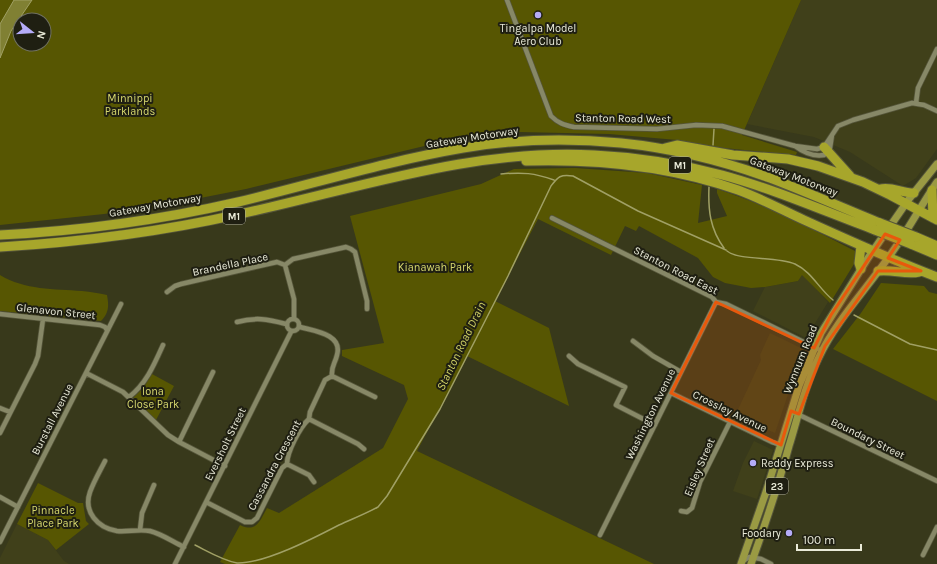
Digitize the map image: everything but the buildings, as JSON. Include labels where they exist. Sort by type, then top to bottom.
[{"type":"highway","name":"Gateway Motorway","points":[[0,235],[102,226],[188,212],[279,192],[426,155],[463,148],[538,140],[579,140],[623,143],[664,149],[724,163],[769,178],[914,241],[937,255]]},
{"type":"highway","points":[[664,149],[677,145],[733,155],[788,159],[818,166],[851,177],[878,189],[935,219]]},
{"type":"highway","points":[[826,149],[851,177]]},
{"type":"highway","name":"Gateway Motorway","points":[[0,247],[100,239],[185,226],[476,161],[515,156],[566,154],[621,157],[703,170],[747,182],[877,226]]},
{"type":"highway","points":[[465,164],[473,166],[527,161],[580,161],[636,166],[686,175],[750,195],[873,252],[937,277]]},
{"type":"highway","points":[[934,186],[933,198],[935,219]]},
{"type":"highway","points":[[878,189],[887,187],[906,193],[914,193]]},
{"type":"highway","name":"Gateway Motorway","points":[[914,241],[937,246]]},
{"type":"highway","points":[[861,246],[859,263],[861,270]]},
{"type":"highway","points":[[878,271],[886,270],[912,274],[921,271]]},
{"type":"main road","name":"Wynnum Road","points":[[742,563],[804,373],[826,323],[906,204],[937,164]]},
{"type":"main road","name":"Wynnum Road","points":[[752,561],[781,476],[799,414],[822,351],[845,315],[888,258],[934,186]]},
{"type":"street","name":"Stanton Road West","points":[[507,0],[551,116],[563,125],[574,127],[656,129],[722,126],[795,146],[802,151],[816,155],[824,154],[826,149]]},
{"type":"street","points":[[916,103],[918,88],[937,49]]},
{"type":"street","points":[[826,149],[832,142],[832,135],[838,126],[844,123],[903,105],[916,103],[929,106],[937,111]]},
{"type":"street","name":"Stanton Road East","points":[[552,218],[712,297],[716,302],[726,304],[822,351]]},
{"type":"street","name":"Brandella Place","points":[[167,292],[175,286],[182,284],[277,262],[286,265],[293,259],[346,247],[351,248],[355,252],[367,301],[367,309]]},
{"type":"street","points":[[286,265],[294,299],[294,319]]},
{"type":"street","name":"Washington Avenue","points":[[600,535],[716,302]]},
{"type":"street","name":"Burstall Avenue","points":[[0,542],[121,304]]},
{"type":"street","name":"Glenavon Street","points":[[0,314],[100,325],[105,327],[107,330]]},
{"type":"street","points":[[237,322],[258,318],[286,324]]},
{"type":"street","points":[[0,433],[38,356],[43,319]]},
{"type":"street","points":[[294,319],[299,322],[300,327],[296,331],[291,332],[287,329],[286,324],[289,320],[294,319]]},
{"type":"street","name":"Cassandra Crescent","points":[[206,502],[245,522],[252,522],[257,518],[282,468],[287,464],[287,457],[304,424],[309,419],[310,412],[325,380],[332,376],[331,368],[338,349],[332,338],[326,334],[300,327]]},
{"type":"street","name":"Eversholt Street","points":[[175,564],[291,332]]},
{"type":"street","points":[[632,341],[681,372]]},
{"type":"street","points":[[129,397],[148,376],[163,345]]},
{"type":"street","points":[[569,356],[578,364],[625,387],[616,405],[655,425]]},
{"type":"street","points":[[178,442],[214,372]]},
{"type":"street","points":[[86,373],[116,387],[129,397],[168,435],[178,442],[225,466]]},
{"type":"street","points":[[332,376],[374,397]]},
{"type":"street","name":"Crossley Avenue","points":[[671,392],[730,422],[781,445]]},
{"type":"street","points":[[0,408],[10,412]]},
{"type":"street","name":"Boundary Street","points":[[791,411],[937,481]]},
{"type":"street","points":[[309,419],[358,444],[364,449]]},
{"type":"street","name":"Eisley Street","points":[[681,511],[687,512],[692,508],[700,482],[730,422]]},
{"type":"street","points":[[105,461],[88,499],[90,514],[94,520],[106,528],[120,531],[140,530],[157,534],[184,547]]},
{"type":"street","points":[[287,464],[309,475],[314,482]]},
{"type":"street","points":[[140,530],[142,512],[154,486]]},
{"type":"street","points":[[0,497],[18,507]]},
{"type":"street","points":[[923,555],[937,527]]},
{"type":"street","points":[[932,538],[937,540]]},
{"type":"street","points":[[742,563],[749,557],[752,561],[771,564]]},
{"type":"highlighted area","points":[[885,234],[900,240],[888,258],[921,271],[878,271],[825,346],[799,414],[791,411],[781,445],[671,393],[716,302],[814,348],[831,315]]},
{"type":"shaded area","points":[[14,0],[32,0],[24,12],[12,12],[12,30],[0,58],[0,24]]},
{"type":"shaded area","points":[[801,0],[937,0],[937,149],[916,178],[903,186],[850,152],[814,137],[747,124]]},
{"type":"shaded area","points":[[802,274],[828,302],[806,338],[753,311],[765,287],[798,281]]},
{"type":"shaded area","points":[[770,333],[801,348],[802,353],[775,433],[735,416],[761,360],[760,355]]},
{"type":"shaded area","points":[[754,441],[773,450],[757,499],[733,491],[743,463]]},
{"type":"shaded area","points":[[17,524],[48,540],[64,561],[69,564],[0,564],[0,558]]},
{"type":"green space","name":"Minnippi Parklands","points":[[0,0],[801,0],[742,135],[797,152],[796,155],[724,148],[677,140],[609,134],[519,132],[484,135],[441,142],[246,189],[170,204],[104,214],[0,225]]},
{"type":"green space","name":"Kianawah Park","points":[[575,168],[647,173],[702,185],[698,223],[727,216],[717,193],[717,189],[770,209],[855,251],[854,264],[830,303],[802,275],[798,281],[765,287],[751,288],[725,283],[713,277],[698,258],[639,226],[636,231],[625,226],[611,255],[538,219],[495,301],[549,328],[569,406],[467,356],[417,451],[654,564],[225,564],[220,562],[240,525],[250,528],[254,527],[260,521],[267,508],[279,513],[383,448],[408,399],[404,385],[342,356],[342,350],[384,343],[350,216],[481,184],[514,169]]},
{"type":"green space","points":[[0,275],[19,284],[40,288],[85,291],[107,295],[107,312],[101,321],[0,311]]},
{"type":"green space","points":[[881,283],[924,286],[929,292],[937,294],[937,401],[833,349],[861,313]]},
{"type":"green space","name":"Iona Close Park","points":[[152,374],[174,386],[156,420],[133,398],[144,387]]},
{"type":"green space","name":"Pinnacle Place Park","points":[[38,483],[78,503],[83,503],[86,521],[89,524],[56,550],[48,540],[17,524]]},
{"type":"waterway","points":[[713,145],[714,129]]},
{"type":"waterway","points":[[501,174],[528,174],[554,180]]},
{"type":"waterway","name":"Stanton Road Drain","points":[[195,545],[231,562],[248,562],[275,555],[378,507],[387,496],[440,409],[508,276],[551,186],[560,177],[565,175],[573,176],[638,211],[726,250]]},
{"type":"waterway","name":"Stanton Road Drain","points":[[709,187],[711,219],[719,241],[724,248]]},
{"type":"waterway","name":"Stanton Road Drain","points":[[727,251],[740,256],[778,260],[795,264],[806,271],[833,300]]},
{"type":"waterway","name":"Stanton Road Drain","points":[[854,315],[910,344],[937,350]]},
{"type":"place","name":"Tingalpa Model Aero Club","points":[[538,15]]},
{"type":"place","name":"Reddy Express","points":[[753,463]]},
{"type":"place","name":"Foodary","points":[[789,533]]}]
